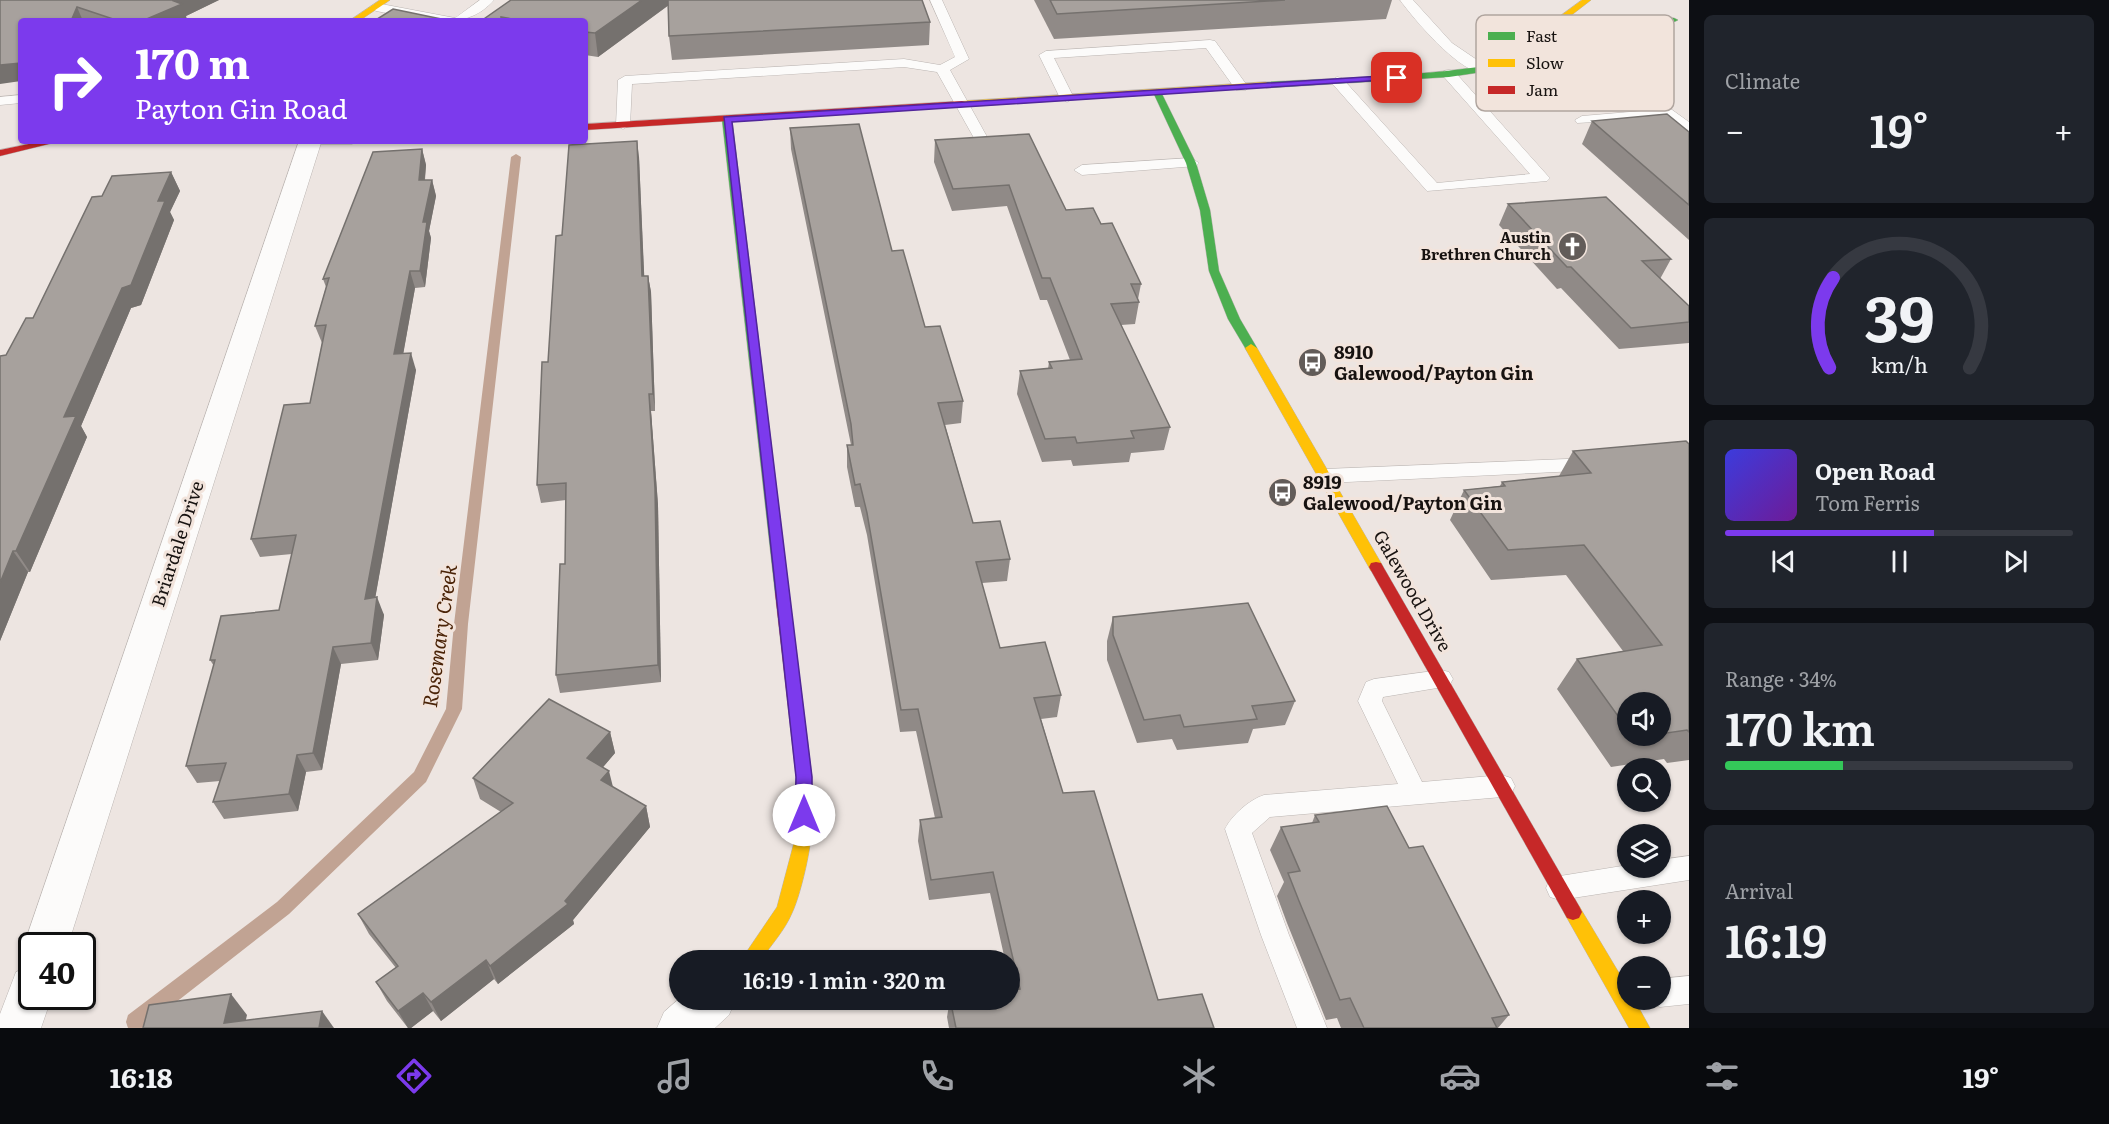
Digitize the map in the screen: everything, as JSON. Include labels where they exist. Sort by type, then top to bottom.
[{"type":"street","points":[[1567,15],[1587,0]]},
{"type":"street","points":[[358,18],[381,3]]},
{"type":"street","points":[[1631,6],[1659,15]]},
{"type":"street","points":[[1656,8],[1666,15]]},
{"type":"street","points":[[1674,20],[1689,24]]},
{"type":"street","points":[[588,127],[1449,74],[1476,70]]},
{"type":"street","name":"Galewood Drive","points":[[1157,92],[1191,163],[1206,210],[1214,271],[1234,318],[1617,984]]},
{"type":"street","points":[[727,119],[804,777],[804,835],[785,910],[757,950]]},
{"type":"street","points":[[0,153],[42,144]]},
{"type":"street","name":"Briardale Drive","points":[[50,932],[305,144]]},
{"type":"street","points":[[18,1028],[24,1010]]},
{"type":"street","points":[[680,1028],[700,1010]]},
{"type":"street","name":"Galewood Drive","points":[[1631,1010],[1640,1028]]},
{"type":"lane","points":[[462,18],[489,0]]},
{"type":"lane","points":[[623,125],[625,80],[904,63],[942,69],[962,59],[936,0]]},
{"type":"lane","points":[[1406,0],[1447,46],[1476,66]]},
{"type":"lane","points":[[381,3],[441,18]]},
{"type":"lane","points":[[1067,98],[1046,55],[1210,44],[1241,87]]},
{"type":"lane","points":[[942,69],[960,105],[984,144]]},
{"type":"lane","points":[[1449,74],[1476,104]]},
{"type":"lane","points":[[1337,81],[1433,188],[1542,178],[1482,111]]},
{"type":"lane","points":[[0,101],[18,99]]},
{"type":"lane","points":[[1667,111],[1689,129]]},
{"type":"lane","points":[[1582,120],[1670,113]]},
{"type":"lane","points":[[1082,170],[1191,163]]},
{"type":"lane","points":[[1326,476],[1617,464]]},
{"type":"lane","points":[[1415,793],[1370,701],[1374,689],[1441,679]]},
{"type":"lane","points":[[1312,1028],[1275,934],[1238,829],[1264,806],[1502,786]]},
{"type":"lane","points":[[1560,888],[1689,868]]},
{"type":"lane","points":[[1671,992],[1689,990]]},
{"type":"building","points":[[0,0],[177,0],[174,1],[182,4],[149,18],[110,18],[77,7],[72,18],[18,18],[18,63],[0,65]]},
{"type":"building","points":[[511,0],[642,0],[595,33],[588,32],[588,18],[485,18]]},
{"type":"building","points":[[668,0],[922,0],[930,22],[669,36]]},
{"type":"building","points":[[1050,0],[1285,0],[1057,14]]},
{"type":"building","points":[[393,9],[436,18],[379,18]]},
{"type":"building","points":[[1667,114],[1689,132],[1689,205],[1592,121]]},
{"type":"building","points":[[859,124],[892,251],[903,250],[925,327],[940,326],[963,401],[938,403],[973,523],[1000,521],[1010,559],[976,562],[1000,648],[1045,642],[1061,695],[1034,698],[1063,793],[1094,791],[1158,1000],[1202,994],[1214,1028],[956,1028],[952,1010],[1020,1010],[1020,950],[1011,950],[993,872],[931,880],[920,820],[942,817],[918,709],[901,710],[867,513],[860,484],[855,485],[847,445],[853,445],[851,424],[790,128]]},
{"type":"building","points":[[1029,134],[1066,210],[1093,208],[1101,224],[1112,223],[1141,284],[1131,284],[1139,302],[1111,304],[1170,427],[1131,431],[1134,438],[1077,443],[1075,437],[1045,439],[1020,371],[1052,368],[1049,362],[1082,359],[1050,278],[1042,278],[1009,185],[953,189],[935,140]]},
{"type":"building","points":[[637,141],[642,276],[648,276],[653,394],[649,394],[655,488],[658,665],[556,675],[560,564],[565,564],[566,483],[537,485],[542,362],[548,362],[556,236],[562,235],[569,145]]},
{"type":"building","points":[[422,149],[419,180],[432,180],[423,222],[427,222],[420,271],[410,271],[394,354],[411,353],[365,599],[377,597],[371,643],[333,647],[313,753],[297,755],[289,794],[213,802],[226,763],[186,766],[215,660],[210,660],[221,616],[279,610],[296,535],[251,539],[284,405],[310,403],[326,325],[315,326],[329,278],[323,279],[373,152]]},
{"type":"building","points":[[171,172],[158,201],[165,201],[131,285],[122,288],[64,417],[76,416],[0,583],[0,356],[6,355],[26,318],[33,318],[92,197],[102,196],[112,176]]},
{"type":"building","points":[[1606,197],[1671,259],[1642,261],[1689,306],[1689,322],[1631,328],[1571,267],[1567,267],[1508,204]]},
{"type":"building","points":[[1686,441],[1689,444],[1689,732],[1687,730],[1671,732],[1671,692],[1617,692],[1617,715],[1577,659],[1662,645],[1584,545],[1508,550],[1464,490],[1505,486],[1502,482],[1591,473],[1573,451]]},
{"type":"building","points":[[1248,603],[1295,701],[1252,706],[1257,719],[1184,727],[1180,715],[1144,720],[1113,635],[1113,617]]},
{"type":"building","points":[[549,699],[610,732],[587,758],[609,771],[601,780],[646,806],[565,901],[568,904],[490,966],[486,960],[431,1002],[423,993],[398,1011],[376,982],[398,966],[358,914],[513,803],[473,778]]},
{"type":"building","points":[[1387,806],[1409,848],[1423,846],[1509,1015],[1492,1018],[1497,1028],[1364,1028],[1350,998],[1340,1000],[1288,873],[1300,871],[1281,827],[1319,822],[1315,815]]},
{"type":"building","points":[[231,994],[224,1023],[322,1011],[319,1028],[143,1028],[149,1005]]},
{"type":"waterway","name":"Rosemary Creek","points":[[135,1022],[283,908],[420,777],[454,709],[461,624],[516,157]]},
{"type":"traffic: fast","points":[[1266,85],[1449,74],[1476,70]]},
{"type":"traffic: fast","points":[[1157,92],[1191,163],[1205,210],[1214,271],[1234,319],[1251,348]]},
{"type":"traffic: fast","points":[[727,119],[782,592]]},
{"type":"traffic: slow","points":[[358,18],[386,0]]},
{"type":"traffic: slow","points":[[1567,15],[1587,0]]},
{"type":"traffic: slow","points":[[962,104],[1266,85]]},
{"type":"traffic: slow","points":[[1251,348],[1376,567]]},
{"type":"traffic: slow","points":[[757,950],[785,910],[804,835],[804,813]]},
{"type":"traffic: slow","points":[[1573,912],[1640,1028]]},
{"type":"traffic: jam","points":[[588,127],[962,104]]},
{"type":"traffic: jam","points":[[0,153],[42,144]]},
{"type":"traffic: jam","points":[[1376,567],[1573,912]]},
{"type":"traffic: jam","points":[[782,592],[804,777],[804,813]]},
{"type":"place","name":"Austin Brethren Church","points":[[1572,247]]},
{"type":"place","name":"8910 Galewood/Payton Gin","points":[[1313,363]]},
{"type":"place","name":"8919 Galewood/Payton Gin","points":[[1282,493]]},
{"type":"route","points":[[804,815],[804,777],[727,119],[1397,78]]}]
